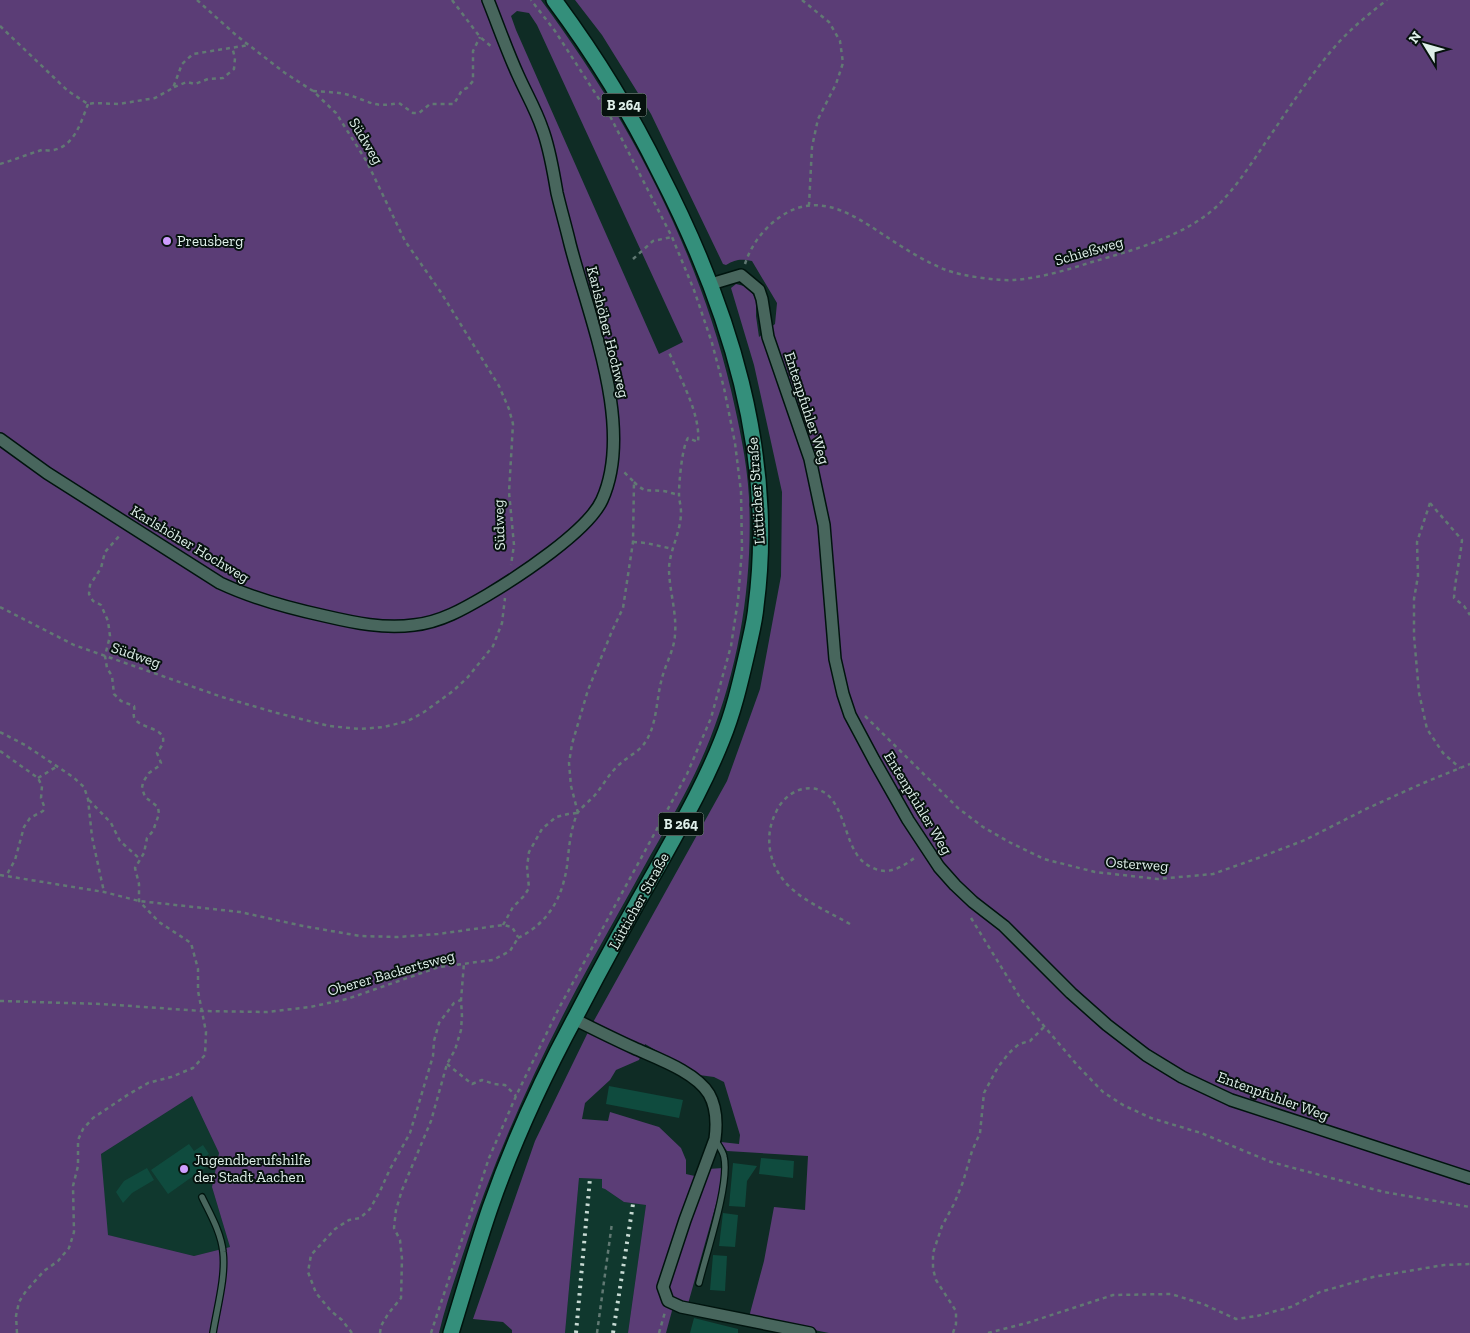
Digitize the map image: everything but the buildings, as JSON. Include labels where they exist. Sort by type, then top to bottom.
[{"type":"main road","name":"Lütticher Straße","points":[[451,1333],[491,1206],[525,1121],[574,1018],[696,797],[723,738],[742,678],[756,608],[761,548],[760,498],[753,433],[737,361],[722,315],[683,217],[638,129],[602,68],[554,0]]},
{"type":"street","name":"Karlshöher Hochweg","points":[[0,439],[47,473],[220,583],[245,595],[284,607],[361,624],[388,627],[416,625],[437,620],[460,611],[508,583],[587,522],[601,503],[611,478],[614,427],[610,394],[568,237],[542,127],[515,68],[488,0]]},
{"type":"street","points":[[710,284],[742,275]]},
{"type":"street","name":"Entenpfuhler Weg","points":[[742,275],[759,290],[768,337],[810,459],[824,524],[835,659],[850,715],[926,848],[955,885],[1004,926],[1093,1012],[1146,1055],[1182,1076],[1231,1100],[1470,1178]]},
{"type":"street","points":[[574,1018],[661,1060],[697,1080],[708,1093],[715,1106],[715,1139],[663,1287],[668,1301],[681,1307],[810,1333]]},
{"type":"lane","points":[[699,1283],[720,1197],[725,1167],[724,1154],[715,1139]]},
{"type":"lane","points":[[202,1197],[214,1222],[223,1252],[223,1272],[213,1333]]},
{"type":"path","name":"Südweg","points":[[0,607],[74,645],[222,697],[329,726],[360,729],[384,727],[408,721],[424,712],[453,691],[482,662],[499,634],[514,544],[509,492],[513,424],[499,386],[440,291],[405,241],[367,162],[336,113],[313,91],[285,73],[249,45],[197,0]]},
{"type":"path","points":[[313,91],[348,95],[371,104],[387,105],[399,103],[413,113],[420,114],[430,104],[454,104],[462,90],[467,88],[472,81],[472,51],[480,37],[452,0]]},
{"type":"path","points":[[431,1333],[489,1158],[516,1096],[558,1010],[687,774],[711,718],[731,646],[738,600],[742,549],[741,492],[735,443],[724,388],[712,343],[694,290],[672,237],[610,116],[554,31],[531,0]]},
{"type":"path","points":[[802,0],[829,22],[840,41],[843,63],[836,84],[825,103],[816,128],[812,147],[809,205]]},
{"type":"path","name":"Schießweg","points":[[742,275],[747,258],[758,238],[773,222],[788,211],[809,205],[833,208],[853,215],[910,251],[947,270],[983,278],[1013,280],[1060,272],[1151,244],[1192,223],[1221,203],[1241,178],[1284,115],[1339,43],[1365,17],[1387,0]]},
{"type":"path","points":[[0,26],[68,91],[88,104],[119,104],[155,98],[187,82],[195,84],[208,79],[222,78],[234,69],[235,58],[232,47]]},
{"type":"path","points":[[173,88],[182,64],[193,54],[249,45]]},
{"type":"path","points":[[0,164],[42,150],[54,150],[70,142],[78,129],[88,104]]},
{"type":"path","points":[[633,259],[653,240],[672,237]]},
{"type":"path","points":[[518,938],[512,927],[503,925],[513,907],[529,888],[527,867],[529,852],[542,829],[556,817],[578,813],[596,794],[608,776],[644,745],[651,731],[661,682],[675,637],[675,610],[670,566],[681,512],[679,495],[684,447],[688,438],[698,442],[698,438],[696,418],[668,350]]},
{"type":"path","points":[[613,457],[622,470],[642,490],[648,492],[662,491],[679,495]]},
{"type":"path","points":[[578,813],[571,786],[569,763],[572,744],[588,690],[612,631],[624,608],[633,542],[634,482]]},
{"type":"path","points":[[1460,768],[1444,753],[1428,729],[1419,693],[1414,636],[1414,599],[1418,576],[1417,542],[1430,503],[1462,540],[1460,560],[1455,579],[1454,598],[1464,606],[1470,615]]},
{"type":"path","points":[[17,1333],[16,1316],[19,1302],[44,1271],[58,1261],[69,1248],[72,1240],[74,1232],[73,1186],[78,1166],[78,1140],[83,1129],[93,1118],[129,1094],[148,1083],[172,1077],[193,1068],[205,1055],[206,1032],[198,991],[198,969],[191,943],[159,922],[139,901],[139,884],[134,868],[144,853],[147,838],[155,827],[159,811],[158,807],[145,797],[142,788],[143,782],[149,773],[161,763],[158,753],[163,739],[161,734],[137,721],[134,715],[134,706],[121,701],[114,694],[112,676],[107,668],[105,656],[110,627],[101,605],[93,601],[89,594],[90,584],[101,568],[105,552],[121,534],[126,524]]},
{"type":"path","points":[[633,542],[672,549]]},
{"type":"path","name":"Osterweg","points":[[862,712],[958,808],[1009,842],[1044,859],[1095,872],[1158,879],[1213,874],[1258,858],[1305,840],[1366,809],[1470,764]]},
{"type":"path","points":[[0,732],[25,745],[73,777],[84,787],[88,799],[92,837],[104,892]]},
{"type":"path","points":[[0,751],[38,778],[42,786],[41,798],[44,806],[37,815],[30,818],[24,827],[15,860],[6,876]]},
{"type":"path","points":[[38,778],[56,767]]},
{"type":"path","points":[[850,924],[803,898],[788,886],[775,869],[768,835],[771,821],[787,797],[798,790],[806,788],[819,790],[828,797],[837,806],[855,853],[865,863],[879,871],[891,871],[910,861],[926,848]]},
{"type":"path","points":[[88,799],[111,823],[120,841],[140,859]]},
{"type":"path","name":"Oberer Backertsweg","points":[[0,1001],[102,1004],[201,1011],[267,1012],[347,1000],[438,967],[494,960],[510,951],[518,938],[532,931],[547,917],[556,902],[567,867],[570,840],[578,813]]},
{"type":"path","name":"Oberer Backertsweg","points":[[0,875],[104,892],[139,901],[240,912],[360,936],[398,938],[503,925]]},
{"type":"path","points":[[968,912],[1021,999],[1103,1092],[1123,1105],[1151,1118],[1201,1133],[1271,1162],[1384,1192],[1470,1207]]},
{"type":"path","points":[[380,1333],[381,1326],[388,1314],[402,1298],[400,1240],[394,1228],[396,1210],[402,1190],[430,1121],[447,1064],[455,1050],[461,1030],[464,963]]},
{"type":"path","points":[[352,1333],[316,1293],[308,1272],[311,1256],[335,1229],[349,1220],[360,1218],[370,1209],[410,1133],[432,1056],[439,1022],[454,1003],[461,1000]]},
{"type":"path","points":[[953,1333],[956,1324],[956,1311],[936,1280],[933,1269],[933,1252],[942,1226],[963,1182],[972,1150],[980,1133],[984,1093],[998,1067],[1009,1053],[1019,1044],[1030,1041],[1044,1027]]},
{"type":"path","points":[[447,1064],[472,1084],[482,1080],[505,1086],[516,1096]]},
{"type":"path","points":[[597,1333],[612,1224]]},
{"type":"path","points":[[988,1333],[1027,1323],[1114,1294],[1170,1294],[1203,1304],[1236,1319],[1243,1318],[1291,1308],[1320,1292],[1374,1277],[1444,1265],[1470,1264]]},
{"type":"path","points":[[659,1333],[668,1301]]},
{"type":"shaded area","points":[[0,0],[541,0],[573,44],[602,90],[656,186],[679,235],[699,286],[717,338],[731,390],[748,484],[749,559],[737,651],[710,739],[682,799],[576,990],[543,1055],[513,1121],[486,1188],[439,1333],[0,1333]],"holes":[[[517,11],[529,13],[537,25],[683,342],[659,354],[516,30],[511,16]],[[192,1096],[219,1153],[212,1187],[230,1247],[194,1256],[108,1235],[101,1154]]]},
{"type":"shaded area","points":[[575,0],[1470,0],[1470,1333],[829,1333],[749,1317],[764,1261],[774,1207],[805,1210],[808,1156],[727,1151],[721,1142],[739,1144],[740,1135],[724,1082],[714,1077],[699,1075],[645,1044],[639,1060],[616,1070],[610,1080],[585,1103],[582,1119],[608,1121],[610,1112],[659,1127],[681,1148],[686,1160],[686,1174],[699,1177],[708,1169],[723,1168],[718,1197],[686,1311],[673,1307],[666,1333],[628,1333],[646,1205],[624,1202],[602,1188],[602,1179],[579,1178],[565,1333],[512,1333],[512,1330],[503,1322],[473,1319],[535,1141],[591,1026],[727,781],[760,689],[781,576],[782,492],[754,365],[731,288],[736,284],[748,287],[756,299],[759,337],[775,324],[777,303],[752,261],[739,260],[726,265],[723,264],[651,114],[602,35]]},
{"type":"shaded area","points":[[192,1096],[219,1153],[212,1187],[230,1247],[194,1256],[107,1235],[101,1154]]},
{"type":"shaded area","points":[[579,1178],[603,1179],[605,1189],[624,1202],[646,1205],[628,1333],[565,1333]]},
{"type":"railway","points":[[576,1333],[590,1178]]},
{"type":"railway","points":[[613,1333],[633,1204]]},
{"type":"place","name":"Preusberg","points":[[167,241]]},
{"type":"place","name":"Jugendberufshilfe der Stadt Aachen","points":[[184,1169]]}]
